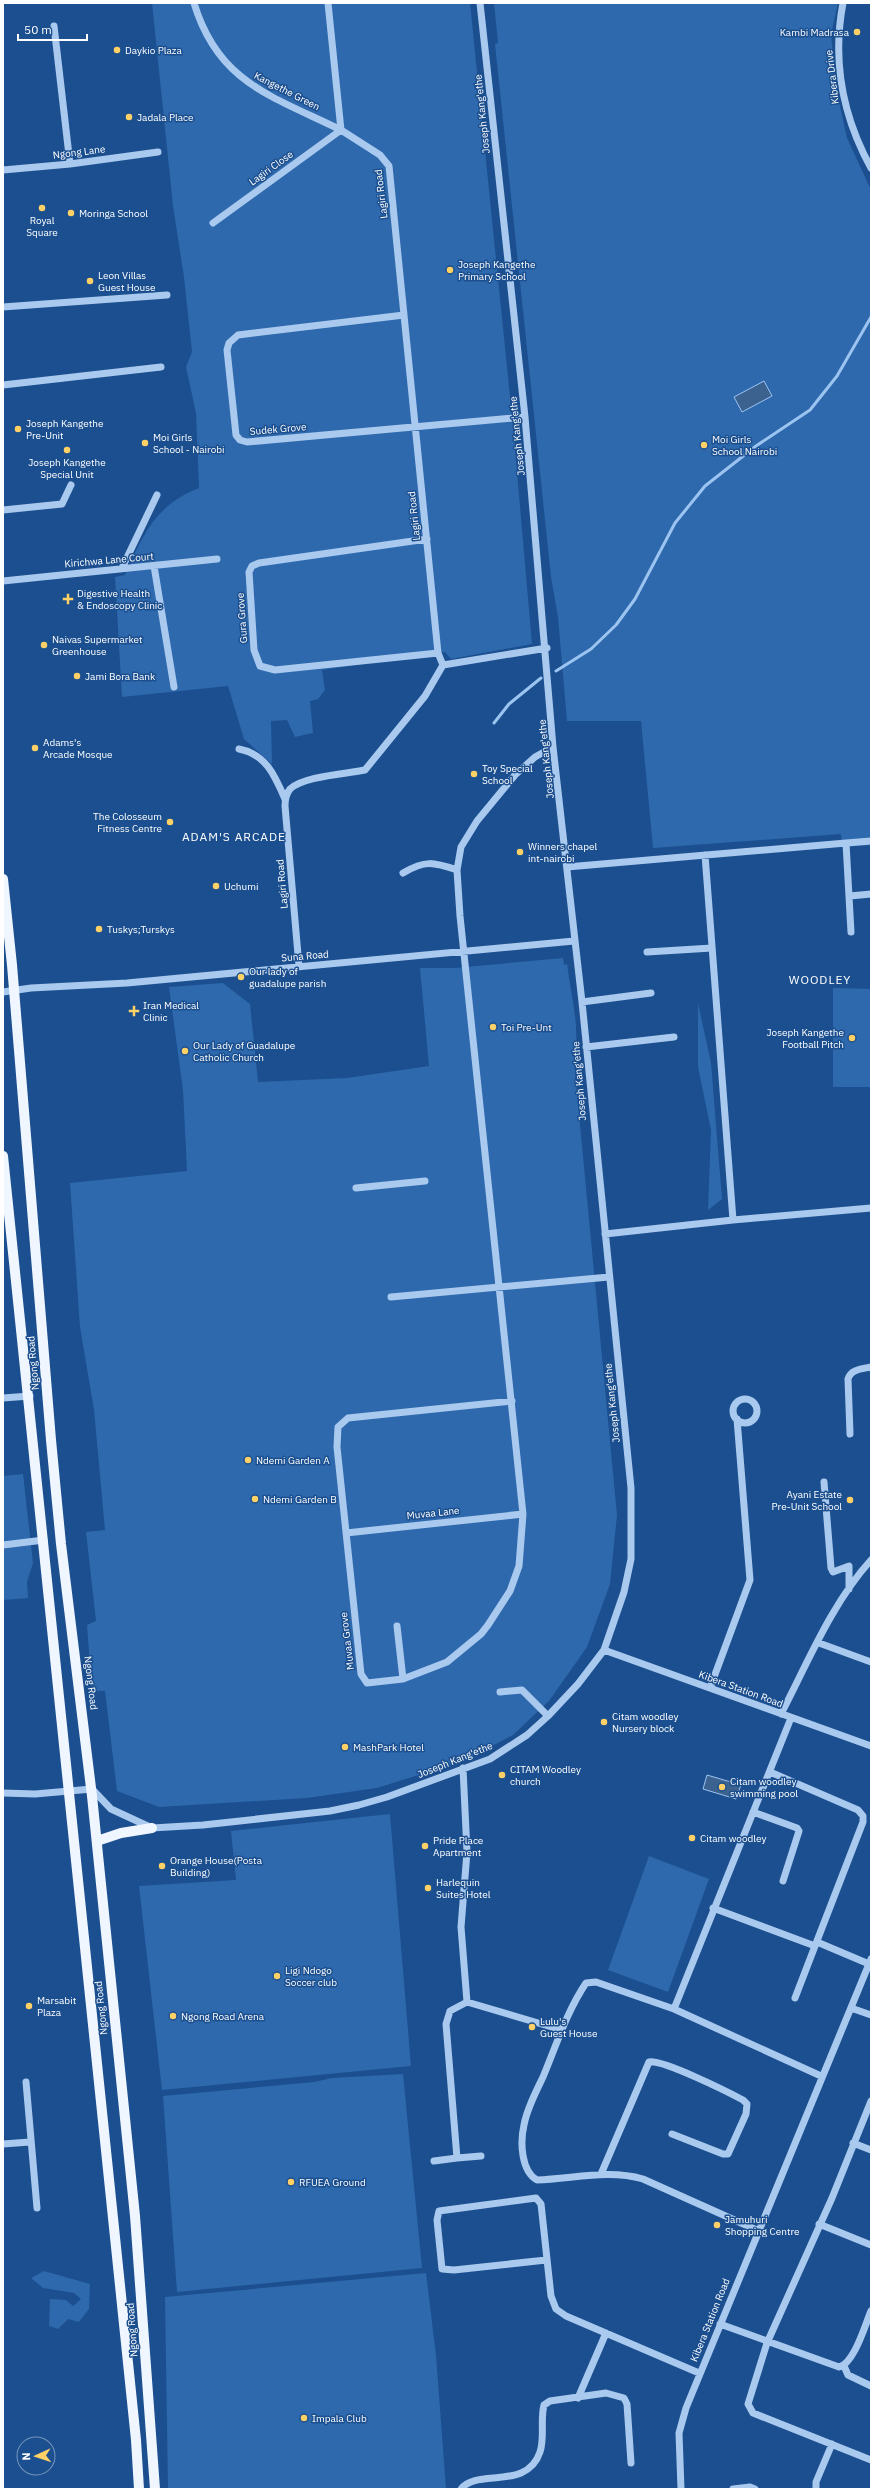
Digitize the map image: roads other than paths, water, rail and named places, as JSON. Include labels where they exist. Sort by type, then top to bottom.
[{"type":"main road","name":"Ngong Road","points":[[3,879],[8,991],[52,1454],[92,1789],[135,2216],[155,2489]]},
{"type":"main road","name":"Ngong Road","points":[[3,1157],[30,1396],[68,1792],[93,2011],[136,2440],[139,2489]]},
{"type":"main road","points":[[97,1841],[121,1833],[152,1828]]},
{"type":"street","name":"Kangethe Green","points":[[194,3],[199,20],[216,52],[238,75],[253,86],[341,130]]},
{"type":"street","points":[[328,3],[341,130]]},
{"type":"street","name":"Joseph Kang'ethe","points":[[152,1828],[203,1825],[330,1810],[387,1797],[490,1759],[512,1746],[548,1716],[578,1684],[604,1650],[626,1585],[631,1559],[631,1488],[582,1002],[574,941],[554,747],[547,648],[525,417],[480,3]]},
{"type":"street","name":"Kibera Drive","points":[[843,3],[838,26],[838,55],[844,101],[856,141],[871,168]]},
{"type":"street","points":[[54,26],[70,164]]},
{"type":"street","name":"Lagiri Close","points":[[213,222],[341,130]]},
{"type":"street","name":"Lagiri Road","points":[[341,130],[380,155],[389,166],[438,653],[443,664]]},
{"type":"street","name":"Ngong Lane","points":[[3,170],[70,164],[158,152]]},
{"type":"street","points":[[3,307],[167,295]]},
{"type":"street","name":"Sudek Grove","points":[[404,315],[238,335],[229,343],[227,350],[236,435],[240,440],[247,442],[525,417]]},
{"type":"street","points":[[3,385],[161,367]]},
{"type":"street","points":[[3,510],[62,504],[71,485]]},
{"type":"street","points":[[122,568],[157,495]]},
{"type":"street","name":"Gura Grove","points":[[427,539],[259,563],[252,566],[249,572],[254,650],[260,666],[275,670],[438,653]]},
{"type":"street","name":"Kirichwa Lane Court","points":[[3,581],[218,559]]},
{"type":"street","points":[[154,566],[174,687]]},
{"type":"street","points":[[285,799],[289,790],[299,784],[368,767],[425,696],[443,664],[547,648]]},
{"type":"street","points":[[512,1402],[464,951],[457,870],[461,847],[477,821],[515,775],[535,757],[554,747]]},
{"type":"street","points":[[239,749],[260,757],[270,768],[285,799]]},
{"type":"street","name":"Lagiri Road","points":[[285,799],[299,966]]},
{"type":"street","points":[[567,867],[871,841]]},
{"type":"street","points":[[846,843],[851,932]]},
{"type":"street","points":[[705,855],[733,1220]]},
{"type":"street","points":[[403,873],[417,865],[432,862],[457,870]]},
{"type":"street","points":[[850,896],[871,894]]},
{"type":"street","name":"Suna Road","points":[[8,991],[574,941]]},
{"type":"street","points":[[647,952],[712,948]]},
{"type":"street","points":[[582,1002],[651,993]]},
{"type":"street","points":[[586,1047],[674,1037]]},
{"type":"street","points":[[356,1188],[425,1181]]},
{"type":"street","points":[[605,1234],[733,1220],[871,1208]]},
{"type":"street","points":[[391,1297],[609,1277]]},
{"type":"street","points":[[850,1434],[849,1375],[856,1370],[871,1367]]},
{"type":"street","points":[[3,1398],[30,1396]]},
{"type":"street","name":"Muvaa Grove","points":[[512,1402],[523,1514],[522,1549],[514,1580],[504,1603],[481,1634],[447,1662],[403,1679],[374,1684],[364,1681],[361,1674],[336,1436],[338,1427],[345,1419],[512,1402]]},
{"type":"street","points":[[710,1688],[750,1580],[737,1419]]},
{"type":"street","points":[[824,1482],[831,1568],[833,1572],[849,1566],[848,1589]]},
{"type":"street","name":"Muvaa Lane","points":[[346,1533],[523,1514]]},
{"type":"street","points":[[3,1545],[44,1540]]},
{"type":"street","points":[[781,1714],[848,1589],[871,1560]]},
{"type":"street","points":[[397,1626],[403,1679]]},
{"type":"street","points":[[818,1643],[871,1662]]},
{"type":"street","name":"Kibera Station Road","points":[[604,1650],[871,1746]]},
{"type":"street","points":[[500,1692],[522,1690],[548,1716]]},
{"type":"street","points":[[674,2009],[713,1908],[791,1718]]},
{"type":"street","points":[[463,1768],[467,1852],[461,1927],[467,2002]]},
{"type":"street","points":[[770,1772],[858,1810],[863,1816],[863,1822],[850,1860],[795,1998]]},
{"type":"street","points":[[3,1793],[68,1792],[92,1789],[111,1809],[152,1828]]},
{"type":"street","points":[[753,1812],[797,1828],[799,1831],[783,1881]]},
{"type":"street","points":[[713,1908],[870,1962],[851,2008],[871,2015]]},
{"type":"street","points":[[758,2230],[629,2175],[601,2174],[537,2180],[528,2173],[525,2166],[523,2125],[562,2030],[583,1988],[590,1981],[636,1994],[674,2009],[821,2076]]},
{"type":"street","points":[[456,2158],[446,2024],[450,2011],[467,2002],[562,2030]]},
{"type":"street","name":"Kibera Station Road","points":[[681,2489],[679,2433],[699,2373],[821,2076],[851,2008]]},
{"type":"street","points":[[601,2174],[649,2062],[657,2062],[691,2075],[736,2096],[747,2104],[746,2114],[728,2154],[723,2154],[672,2134]]},
{"type":"street","points":[[26,2082],[30,2142],[37,2208]]},
{"type":"street","points":[[871,2102],[853,2143],[832,2198],[819,2224],[767,2343],[748,2400],[749,2408],[753,2412],[871,2460]]},
{"type":"street","points":[[3,2144],[30,2142]]},
{"type":"street","points":[[853,2143],[871,2150]]},
{"type":"street","points":[[434,2161],[480,2156]]},
{"type":"street","points":[[546,2260],[454,2270],[442,2269],[438,2215],[439,2210],[445,2208],[536,2198],[541,2204],[551,2296],[556,2309],[566,2316],[699,2373]]},
{"type":"street","points":[[819,2224],[871,2244]]},
{"type":"street","points":[[844,2366],[852,2356],[871,2311]]},
{"type":"street","points":[[720,2324],[830,2366],[844,2366]]},
{"type":"street","points":[[578,2398],[606,2333]]},
{"type":"street","points":[[844,2366],[848,2375],[871,2386]]},
{"type":"street","points":[[460,2489],[472,2481],[511,2477],[521,2472],[534,2462],[540,2453],[544,2405],[550,2401],[606,2393],[624,2398],[627,2404],[631,2463]]},
{"type":"street","points":[[816,2489],[816,2482],[832,2444]]},
{"type":"street","points":[[732,2489],[750,2487],[756,2489]]},
{"type":"waterway","points":[[556,671],[591,649],[616,625],[635,599],[675,523],[705,486],[756,446],[810,410],[837,376],[871,317]]},
{"type":"waterway","points":[[494,723],[509,704],[541,678]]},
{"type":"place","name":"Kambi Madrasa","points":[[857,32]]},
{"type":"place","name":"Daykio Plaza","points":[[117,50]]},
{"type":"place","name":"Jadala Place","points":[[129,117]]},
{"type":"place","name":"Royal Square","points":[[42,208]]},
{"type":"place","name":"Moringa School","points":[[71,213]]},
{"type":"place","name":"Joseph Kangethe Primary School","points":[[450,270]]},
{"type":"place","name":"Leon Villas Guest House","points":[[90,281]]},
{"type":"place","name":"Joseph Kangethe Pre-Unit","points":[[18,429]]},
{"type":"place","name":"Moi Girls School - Nairobi","points":[[145,443]]},
{"type":"place","name":"Moi Girls School Nairobi","points":[[704,445]]},
{"type":"place","name":"Joseph Kangethe Special Unit","points":[[67,450]]},
{"type":"place","name":"Digestive Health & Endoscopy Clinic","points":[[68,599]]},
{"type":"place","name":"Naivas Supermarket Greenhouse","points":[[44,645]]},
{"type":"place","name":"Jami Bora Bank","points":[[77,676]]},
{"type":"place","name":"Adams's Arcade Mosque","points":[[35,748]]},
{"type":"place","name":"Toy Special School","points":[[474,774]]},
{"type":"place","name":"The Colosseum Fitness Centre","points":[[170,822]]},
{"type":"place","name":"Winners chapel int-nairobi","points":[[520,852]]},
{"type":"place","name":"Uchumi","points":[[216,886]]},
{"type":"place","name":"Tuskys;Turskys","points":[[99,929]]},
{"type":"place","name":"Our lady of guadalupe parish","points":[[241,977]]},
{"type":"place","name":"Iran Medical Clinic","points":[[134,1011]]},
{"type":"place","name":"Toi Pre-Unt","points":[[493,1027]]},
{"type":"place","name":"Joseph Kangethe Football Pitch","points":[[852,1038]]},
{"type":"place","name":"Our Lady of Guadalupe Catholic Church","points":[[185,1051]]},
{"type":"place","name":"Ndemi Garden A","points":[[248,1460]]},
{"type":"place","name":"Ndemi Garden B","points":[[255,1499]]},
{"type":"place","name":"Ayani Estate Pre-Unit School","points":[[850,1500]]},
{"type":"place","name":"Citam woodley Nursery block","points":[[604,1722]]},
{"type":"place","name":"MashPark Hotel","points":[[345,1747]]},
{"type":"place","name":"CITAM Woodley church","points":[[502,1775]]},
{"type":"place","name":"Citam woodley swimming pool","points":[[722,1787]]},
{"type":"place","name":"Citam woodley","points":[[692,1838]]},
{"type":"place","name":"Pride Place Apartment","points":[[425,1846]]},
{"type":"place","name":"Orange House(Posta Building)","points":[[162,1866]]},
{"type":"place","name":"Harlequin Suites Hotel","points":[[428,1888]]},
{"type":"place","name":"Ligi Ndogo Soccer club","points":[[277,1976]]},
{"type":"place","name":"Marsabit Plaza","points":[[29,2006]]},
{"type":"place","name":"Ngong Road Arena","points":[[173,2016]]},
{"type":"place","name":"Lulu's Guest House","points":[[532,2027]]},
{"type":"place","name":"RFUEA Ground","points":[[291,2182]]},
{"type":"place","name":"Jamuhuri Shopping Centre","points":[[717,2225]]},
{"type":"place","name":"Impala Club","points":[[304,2418]]},
{"type":"district","name":"ADAM'S ARCADE","points":[[234,836]]},
{"type":"district","name":"WOODLEY","points":[[820,979]]}]
